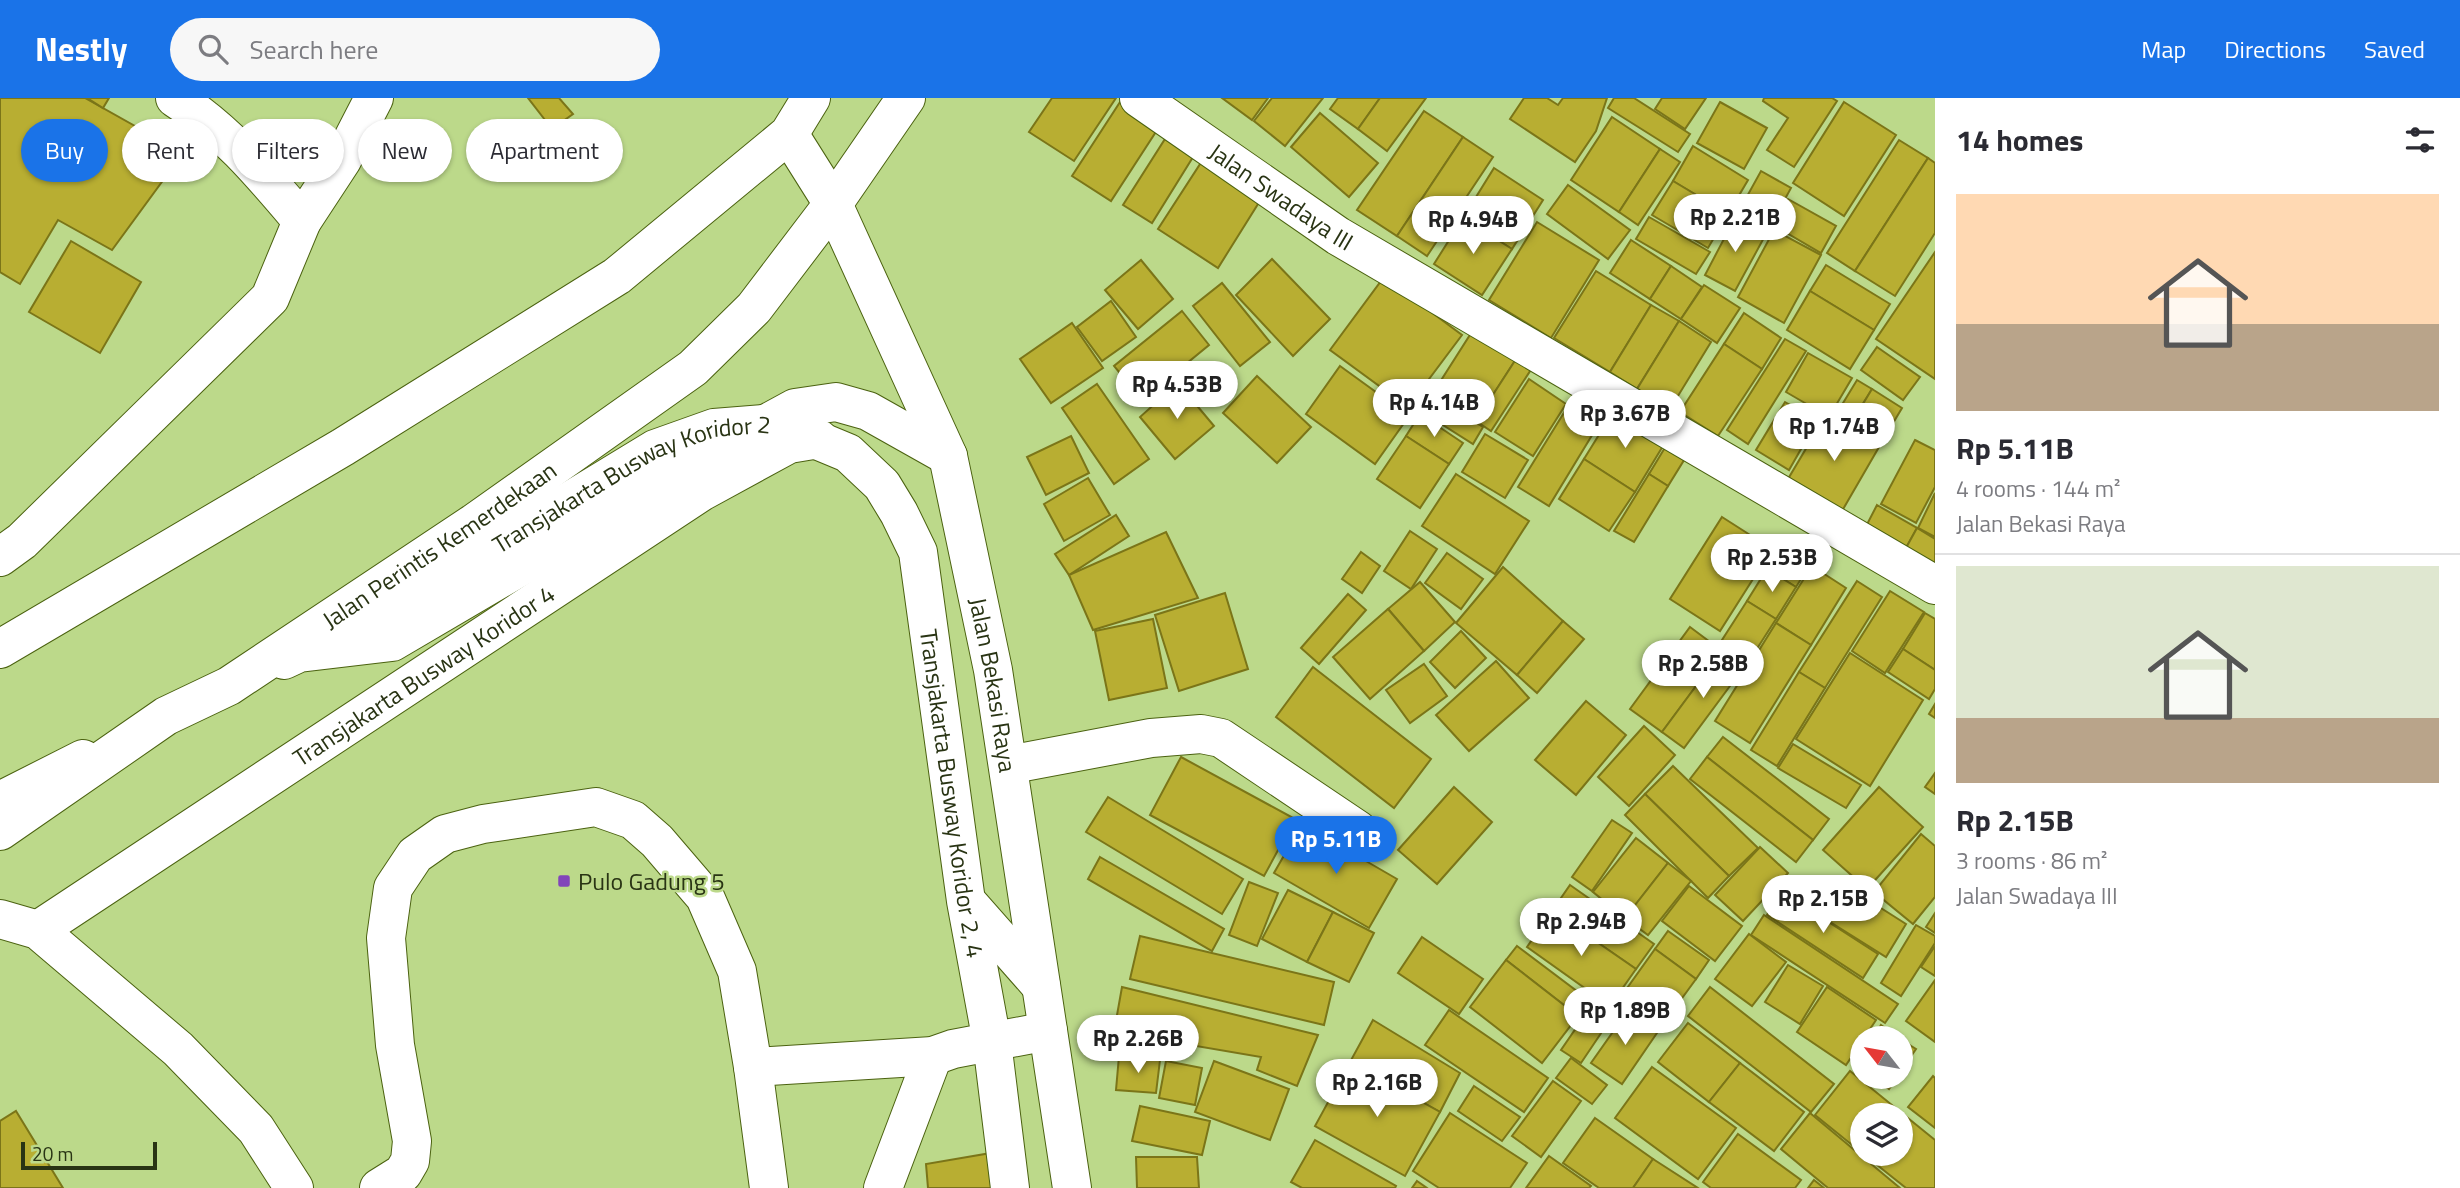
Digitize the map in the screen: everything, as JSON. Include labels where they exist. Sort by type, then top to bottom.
[{"type":"main road","points":[[175,98],[202,115],[247,156],[302,221]]},
{"type":"main road","points":[[11,549],[270,298],[302,221],[342,160],[374,98]]},
{"type":"main road","points":[[0,649],[343,447],[617,275],[789,134],[811,98]]},
{"type":"main road","points":[[833,204],[906,98]]},
{"type":"main road","name":"Jalan Swadaya III","points":[[1139,98],[1338,236],[1935,585]]},
{"type":"main road","name":"Jalan Bekasi Raya","points":[[789,134],[833,204],[948,456],[993,670],[1072,1188]]},
{"type":"main road","name":"Jalan Perintis Kemerdekaan","points":[[229,686],[474,523],[693,368],[754,308],[833,204]]},
{"type":"main road","points":[[0,801],[166,716],[299,653],[392,642],[795,408],[836,402],[867,411],[948,456]]},
{"type":"main road","name":"Transjakarta Busway Koridor 2","points":[[764,424],[783,426],[819,439]]},
{"type":"main road","name":"Transjakarta Busway Koridor 2, 4","points":[[819,439],[848,453],[881,485],[900,513],[918,552],[966,901],[992,1042],[1010,1188]]},
{"type":"main road","name":"Transjakarta Busway Koridor 4","points":[[38,930],[701,492],[789,443],[819,439]]},
{"type":"main road","points":[[0,831],[166,716]]},
{"type":"main road","points":[[1008,765],[1151,738],[1201,734],[1220,738],[1237,748],[1358,830]]},
{"type":"main road","points":[[379,1188],[404,1173],[410,1161],[412,1141],[396,1045],[386,938],[393,888],[415,855],[445,834],[483,824],[596,807],[633,820],[657,841],[705,897],[737,971],[769,1188]]},
{"type":"main road","points":[[966,901],[1041,986]]},
{"type":"main road","points":[[0,919],[38,930],[178,1049],[256,1129],[294,1188]]},
{"type":"main road","points":[[753,1068],[933,1056],[953,1049],[1048,1031]]},
{"type":"main road","points":[[883,1188],[933,1056]]},
{"type":"building","points":[[0,98],[85,98],[122,119],[122,182],[162,182],[112,250],[58,220],[20,284],[0,272]]},
{"type":"building","points":[[87,98],[109,98],[103,108]]},
{"type":"building","points":[[528,98],[559,98],[573,114],[566,119],[544,119]]},
{"type":"building","points":[[1052,98],[1116,98],[1074,161],[1029,132]]},
{"type":"building","points":[[1222,98],[1268,98],[1252,120]]},
{"type":"building","points":[[1272,98],[1323,98],[1285,146],[1254,121]]},
{"type":"building","points":[[1338,98],[1380,98],[1358,129],[1330,109]]},
{"type":"building","points":[[1380,98],[1426,98],[1387,151],[1358,129]]},
{"type":"building","points":[[1524,98],[1547,98],[1558,105],[1563,98],[1607,98],[1596,131],[1575,162],[1510,119]]},
{"type":"building","points":[[1614,98],[1634,98],[1690,134],[1678,152],[1608,108]]},
{"type":"building","points":[[1662,98],[1706,98],[1685,129],[1655,109]]},
{"type":"building","points":[[1764,98],[1832,98],[1837,101],[1794,167],[1767,150],[1788,118],[1763,101]]},
{"type":"building","points":[[1122,99],[1161,124],[1111,201],[1072,176]]},
{"type":"building","points":[[1720,102],[1767,128],[1744,169],[1697,143]]},
{"type":"building","points":[[1844,102],[1896,135],[1844,216],[1793,183]]},
{"type":"building","points":[[1424,111],[1463,137],[1397,236],[1357,210]]},
{"type":"building","points":[[1320,113],[1378,163],[1349,197],[1291,147]]},
{"type":"building","points":[[1612,117],[1660,149],[1619,212],[1571,180]]},
{"type":"building","points":[[1463,137],[1493,157],[1427,256],[1397,236]]},
{"type":"building","points":[[1165,139],[1193,157],[1152,223],[1123,205]]},
{"type":"building","points":[[1899,140],[1928,158],[1855,271],[1827,253]]},
{"type":"building","points":[[1693,146],[1748,180],[1728,214],[1673,181]]},
{"type":"building","points":[[1660,149],[1680,162],[1638,225],[1619,212]]},
{"type":"building","points":[[1204,158],[1263,196],[1218,268],[1158,229]]},
{"type":"building","points":[[1928,158],[1935,163],[1935,233],[1895,296],[1855,271]]},
{"type":"building","points":[[1494,168],[1543,200],[1512,249],[1463,218]]},
{"type":"building","points":[[1761,171],[1791,188],[1766,234],[1735,218]]},
{"type":"building","points":[[1673,181],[1728,214],[1708,248],[1652,215]]},
{"type":"building","points":[[1568,185],[1630,230],[1608,259],[1547,214]]},
{"type":"building","points":[[1788,199],[1836,226],[1821,253],[1773,225]]},
{"type":"building","points":[[1649,217],[1710,252],[1696,274],[1636,239]]},
{"type":"building","points":[[1463,218],[1512,249],[1482,295],[1434,264]]},
{"type":"building","points":[[1735,218],[1766,234],[1735,291],[1705,275]]},
{"type":"building","points":[[1537,222],[1599,260],[1551,338],[1489,300]]},
{"type":"building","points":[[1774,230],[1821,255],[1784,323],[1738,297]]},
{"type":"building","points":[[1631,240],[1671,266],[1650,299],[1610,273]]},
{"type":"building","points":[[71,241],[141,282],[100,353],[29,312]]},
{"type":"building","points":[[1935,252],[1935,379],[1876,339]]},
{"type":"building","points":[[1272,259],[1330,319],[1293,356],[1236,295]]},
{"type":"building","points":[[1141,260],[1173,299],[1138,329],[1105,290]]},
{"type":"building","points":[[1826,265],[1890,304],[1874,330],[1810,291]]},
{"type":"building","points":[[1671,266],[1702,287],[1681,319],[1650,299]]},
{"type":"building","points":[[1596,271],[1651,305],[1610,372],[1554,338]]},
{"type":"building","points":[[1384,277],[1462,335],[1408,407],[1330,350]]},
{"type":"building","points":[[1222,283],[1270,342],[1240,366],[1193,306]]},
{"type":"building","points":[[1704,285],[1740,308],[1717,343],[1681,319]]},
{"type":"building","points":[[1810,291],[1874,330],[1850,369],[1787,330]]},
{"type":"building","points":[[1111,301],[1136,337],[1102,361],[1077,327]]},
{"type":"building","points":[[1651,305],[1679,321],[1637,389],[1610,372]]},
{"type":"building","points":[[1182,311],[1209,345],[1142,400],[1114,366]]},
{"type":"building","points":[[1744,313],[1781,338],[1762,369],[1724,344]]},
{"type":"building","points":[[1679,321],[1711,342],[1670,409],[1637,389]]},
{"type":"building","points":[[1072,323],[1103,368],[1051,403],[1020,359]]},
{"type":"building","points":[[1475,327],[1518,356],[1476,421],[1433,393]]},
{"type":"building","points":[[1785,339],[1806,351],[1748,444],[1727,430]]},
{"type":"building","points":[[1724,344],[1762,369],[1718,436],[1680,412]]},
{"type":"building","points":[[1877,347],[1920,377],[1903,400],[1861,370]]},
{"type":"building","points":[[1808,353],[1852,378],[1829,417],[1786,392]]},
{"type":"building","points":[[1518,356],[1534,365],[1491,431],[1476,421]]},
{"type":"building","points":[[1340,366],[1409,416],[1375,464],[1306,414]]},
{"type":"building","points":[[1257,376],[1311,427],[1277,463],[1223,413]]},
{"type":"building","points":[[1529,379],[1566,404],[1533,456],[1495,432]]},
{"type":"building","points":[[1857,380],[1872,389],[1852,422],[1837,413]]},
{"type":"building","points":[[1178,383],[1214,426],[1175,459],[1140,417]]},
{"type":"building","points":[[1097,384],[1149,459],[1114,484],[1062,408]]},
{"type":"building","points":[[1872,389],[1902,408],[1883,440],[1852,422]]},
{"type":"building","points":[[1434,397],[1483,427],[1473,444],[1424,413]]},
{"type":"building","points":[[1785,402],[1817,421],[1789,470],[1756,450]]},
{"type":"building","points":[[1570,403],[1600,422],[1549,506],[1518,487]]},
{"type":"building","points":[[1615,409],[1666,441],[1635,492],[1584,459]]},
{"type":"building","points":[[1420,414],[1463,443],[1449,464],[1406,436]]},
{"type":"building","points":[[1826,415],[1879,447],[1842,511],[1788,479]]},
{"type":"building","points":[[1485,434],[1528,460],[1505,498],[1462,472]]},
{"type":"building","points":[[1071,436],[1089,473],[1046,495],[1027,457]]},
{"type":"building","points":[[1406,436],[1449,464],[1420,508],[1377,479]]},
{"type":"building","points":[[1915,440],[1935,450],[1935,487],[1916,523],[1881,504]]},
{"type":"building","points":[[1669,441],[1689,452],[1668,486],[1649,474]]},
{"type":"building","points":[[1584,459],[1635,492],[1609,531],[1559,499]]},
{"type":"building","points":[[1456,474],[1529,521],[1495,574],[1422,526]]},
{"type":"building","points":[[1649,474],[1668,486],[1634,542],[1614,531]]},
{"type":"building","points":[[1088,478],[1110,515],[1064,541],[1044,504]]},
{"type":"building","points":[[1935,493],[1935,537],[1918,528]]},
{"type":"building","points":[[1877,505],[1917,528],[1901,557],[1862,534]]},
{"type":"building","points":[[1116,515],[1129,536],[1069,575],[1055,554]]},
{"type":"building","points":[[1722,517],[1772,549],[1720,631],[1670,599]]},
{"type":"building","points":[[1917,528],[1935,539],[1935,564],[1901,557]]},
{"type":"building","points":[[1410,531],[1437,549],[1411,589],[1384,571]]},
{"type":"building","points":[[1166,532],[1198,598],[1093,630],[1069,575]]},
{"type":"building","points":[[1786,539],[1815,557],[1796,587],[1767,569]]},
{"type":"building","points":[[1361,552],[1380,566],[1362,593],[1342,579]]},
{"type":"building","points":[[1447,553],[1483,579],[1461,609],[1425,583]]},
{"type":"building","points":[[1812,566],[1846,588],[1811,645],[1776,623]]},
{"type":"building","points":[[1503,567],[1563,621],[1517,675],[1456,623]]},
{"type":"building","points":[[1767,569],[1796,587],[1776,619],[1747,601]]},
{"type":"building","points":[[1857,581],[1882,597],[1825,688],[1799,672]]},
{"type":"building","points":[[1420,582],[1455,622],[1424,651],[1388,609]]},
{"type":"building","points":[[1890,591],[1924,612],[1885,673],[1852,651]]},
{"type":"building","points":[[1225,593],[1248,669],[1179,691],[1155,615]]},
{"type":"building","points":[[1348,594],[1366,610],[1319,664],[1301,648]]},
{"type":"building","points":[[1747,601],[1776,619],[1751,658],[1722,640]]},
{"type":"building","points":[[1388,609],[1424,651],[1370,699],[1333,657]]},
{"type":"building","points":[[1925,613],[1935,619],[1935,670],[1903,649]]},
{"type":"building","points":[[1153,619],[1167,688],[1109,700],[1095,631]]},
{"type":"building","points":[[1563,621],[1584,639],[1537,693],[1517,675]]},
{"type":"building","points":[[1776,623],[1811,645],[1750,743],[1715,721]]},
{"type":"building","points":[[1690,627],[1722,651],[1662,732],[1630,709]]},
{"type":"building","points":[[1461,631],[1486,658],[1455,688],[1430,662]]},
{"type":"building","points":[[1903,649],[1935,670],[1935,689],[1929,699],[1888,672]]},
{"type":"building","points":[[1722,651],[1744,667],[1684,748],[1662,732]]},
{"type":"building","points":[[1850,653],[1923,700],[1870,786],[1796,739]]},
{"type":"building","points":[[1496,661],[1529,698],[1469,751],[1436,715]]},
{"type":"building","points":[[1424,664],[1447,696],[1410,723],[1386,690]]},
{"type":"building","points":[[1313,667],[1431,759],[1394,808],[1276,717]]},
{"type":"building","points":[[1799,672],[1825,688],[1777,766],[1751,750]]},
{"type":"building","points":[[1586,701],[1626,735],[1576,795],[1535,760]]},
{"type":"building","points":[[1935,704],[1935,718],[1929,714]]},
{"type":"building","points":[[1644,726],[1675,755],[1629,806],[1598,777]]},
{"type":"building","points":[[1723,737],[1829,819],[1813,840],[1707,757]]},
{"type":"building","points":[[1793,744],[1861,785],[1846,808],[1778,768]]},
{"type":"building","points":[[1181,757],[1295,819],[1264,876],[1150,815]]},
{"type":"building","points":[[1707,757],[1813,840],[1796,862],[1690,779]]},
{"type":"building","points":[[1673,766],[1758,848],[1729,876],[1645,794]]},
{"type":"building","points":[[1935,773],[1935,794],[1925,787]]},
{"type":"building","points":[[1454,787],[1492,822],[1437,884],[1398,850]]},
{"type":"building","points":[[1879,787],[1923,827],[1867,889],[1823,850]]},
{"type":"building","points":[[1645,794],[1729,876],[1708,898],[1625,815]]},
{"type":"building","points":[[1108,797],[1243,879],[1222,914],[1086,832]]},
{"type":"building","points":[[1612,820],[1632,833],[1592,891],[1572,877]]},
{"type":"building","points":[[1302,824],[1397,879],[1369,928],[1274,873]]},
{"type":"building","points":[[1921,834],[1935,846],[1935,897],[1913,924],[1874,892]]},
{"type":"building","points":[[1636,838],[1668,863],[1625,918],[1593,892]]},
{"type":"building","points":[[1760,847],[1788,873],[1743,921],[1715,895]]},
{"type":"building","points":[[1100,857],[1224,929],[1212,951],[1088,879]]},
{"type":"building","points":[[1668,863],[1691,881],[1648,935],[1625,918]]},
{"type":"building","points":[[1249,882],[1278,893],[1257,946],[1229,935]]},
{"type":"building","points":[[1840,882],[1906,924],[1886,957],[1819,915]]},
{"type":"building","points":[[1570,885],[1654,944],[1636,969],[1552,911]]},
{"type":"building","points":[[1689,886],[1742,926],[1715,961],[1662,921]]},
{"type":"building","points":[[1288,890],[1333,912],[1307,962],[1262,939]]},
{"type":"building","points":[[1782,892],[1878,954],[1863,978],[1767,915]]},
{"type":"building","points":[[1552,911],[1636,969],[1610,1006],[1527,947]]},
{"type":"building","points":[[1333,912],[1374,933],[1349,982],[1307,962]]},
{"type":"building","points":[[1935,913],[1935,933],[1926,927]]},
{"type":"building","points":[[1764,915],[1898,1004],[1885,1023],[1751,935]]},
{"type":"building","points":[[1916,925],[1935,936],[1935,943],[1901,996],[1881,983]]},
{"type":"building","points":[[1668,931],[1709,960],[1696,979],[1655,949]]},
{"type":"building","points":[[1749,934],[1786,962],[1752,1006],[1715,979]]},
{"type":"building","points":[[1140,936],[1334,982],[1324,1025],[1130,979]]},
{"type":"building","points":[[1422,937],[1483,979],[1459,1014],[1398,973]]},
{"type":"building","points":[[1517,946],[1590,1001],[1578,1016],[1506,960]]},
{"type":"building","points":[[1935,946],[1935,976],[1921,967]]},
{"type":"building","points":[[1655,949],[1696,979],[1661,1027],[1620,998]]},
{"type":"building","points":[[1506,960],[1578,1016],[1542,1063],[1470,1007]]},
{"type":"building","points":[[1788,965],[1823,986],[1800,1024],[1765,1002]]},
{"type":"building","points":[[1935,980],[1935,1042],[1906,1021]]},
{"type":"building","points":[[1122,987],[1318,1035],[1297,1086],[1257,1070],[1261,1057],[1114,1032]]},
{"type":"building","points":[[1710,987],[1834,1084],[1811,1112],[1688,1016]]},
{"type":"building","points":[[1827,987],[1876,1020],[1872,1026],[1850,1026],[1850,1059],[1846,1065],[1797,1032]]},
{"type":"building","points":[[1596,999],[1616,1011],[1581,1063],[1561,1050]]},
{"type":"building","points":[[1629,1009],[1659,1030],[1622,1084],[1591,1063]]},
{"type":"building","points":[[1449,1010],[1548,1078],[1524,1112],[1425,1045]]},
{"type":"building","points":[[1373,1020],[1460,1073],[1440,1112],[1350,1062]]},
{"type":"building","points":[[1688,1023],[1740,1063],[1709,1102],[1658,1062]]},
{"type":"building","points":[[1119,1056],[1160,1060],[1156,1093],[1116,1090]]},
{"type":"building","points":[[1571,1058],[1607,1085],[1592,1104],[1556,1078]]},
{"type":"building","points":[[1166,1061],[1202,1068],[1195,1105],[1159,1098]]},
{"type":"building","points":[[1214,1061],[1289,1089],[1270,1140],[1195,1112]]},
{"type":"building","points":[[1350,1062],[1440,1112],[1405,1176],[1315,1126]]},
{"type":"building","points":[[1740,1063],[1804,1112],[1774,1151],[1709,1102]]},
{"type":"building","points":[[1652,1067],[1736,1128],[1698,1179],[1615,1118]]},
{"type":"building","points":[[1850,1071],[1850,1089],[1872,1089],[1889,1103],[1850,1103],[1850,1143],[1815,1115]]},
{"type":"building","points":[[1933,1076],[1935,1128],[1913,1111],[1911,1103]]},
{"type":"building","points":[[1553,1081],[1581,1101],[1541,1157],[1512,1136]]},
{"type":"building","points":[[1474,1086],[1520,1117],[1502,1141],[1458,1111]]},
{"type":"building","points":[[1140,1106],[1210,1121],[1202,1155],[1132,1141]]},
{"type":"building","points":[[16,1111],[63,1188],[0,1188],[0,1121]]},
{"type":"building","points":[[1450,1113],[1527,1163],[1510,1188],[1439,1188],[1413,1171]]},
{"type":"building","points":[[1810,1113],[1850,1146],[1850,1166],[1874,1166],[1900,1188],[1828,1188],[1781,1149]]},
{"type":"building","points":[[1595,1118],[1653,1159],[1633,1188],[1599,1188],[1563,1163]]},
{"type":"building","points":[[1913,1122],[1935,1140],[1935,1188],[1906,1188],[1878,1166],[1913,1166]]},
{"type":"building","points":[[1738,1134],[1801,1180],[1795,1188],[1711,1188],[1703,1182]]},
{"type":"building","points":[[1315,1140],[1396,1186],[1395,1188],[1302,1188],[1291,1182]]},
{"type":"building","points":[[991,1153],[995,1188],[928,1188],[926,1164]]},
{"type":"building","points":[[1549,1156],[1591,1186],[1526,1188]]},
{"type":"building","points":[[1136,1157],[1197,1157],[1199,1188],[1137,1188]]},
{"type":"building","points":[[1653,1159],[1698,1188],[1633,1188]]},
{"type":"building","points":[[1814,1180],[1824,1188],[1808,1188]]},
{"type":"building","points":[[1417,1181],[1427,1188],[1412,1188]]},
{"type":"place","name":"Pulo Gadung 5","points":[[564,881]]}]
